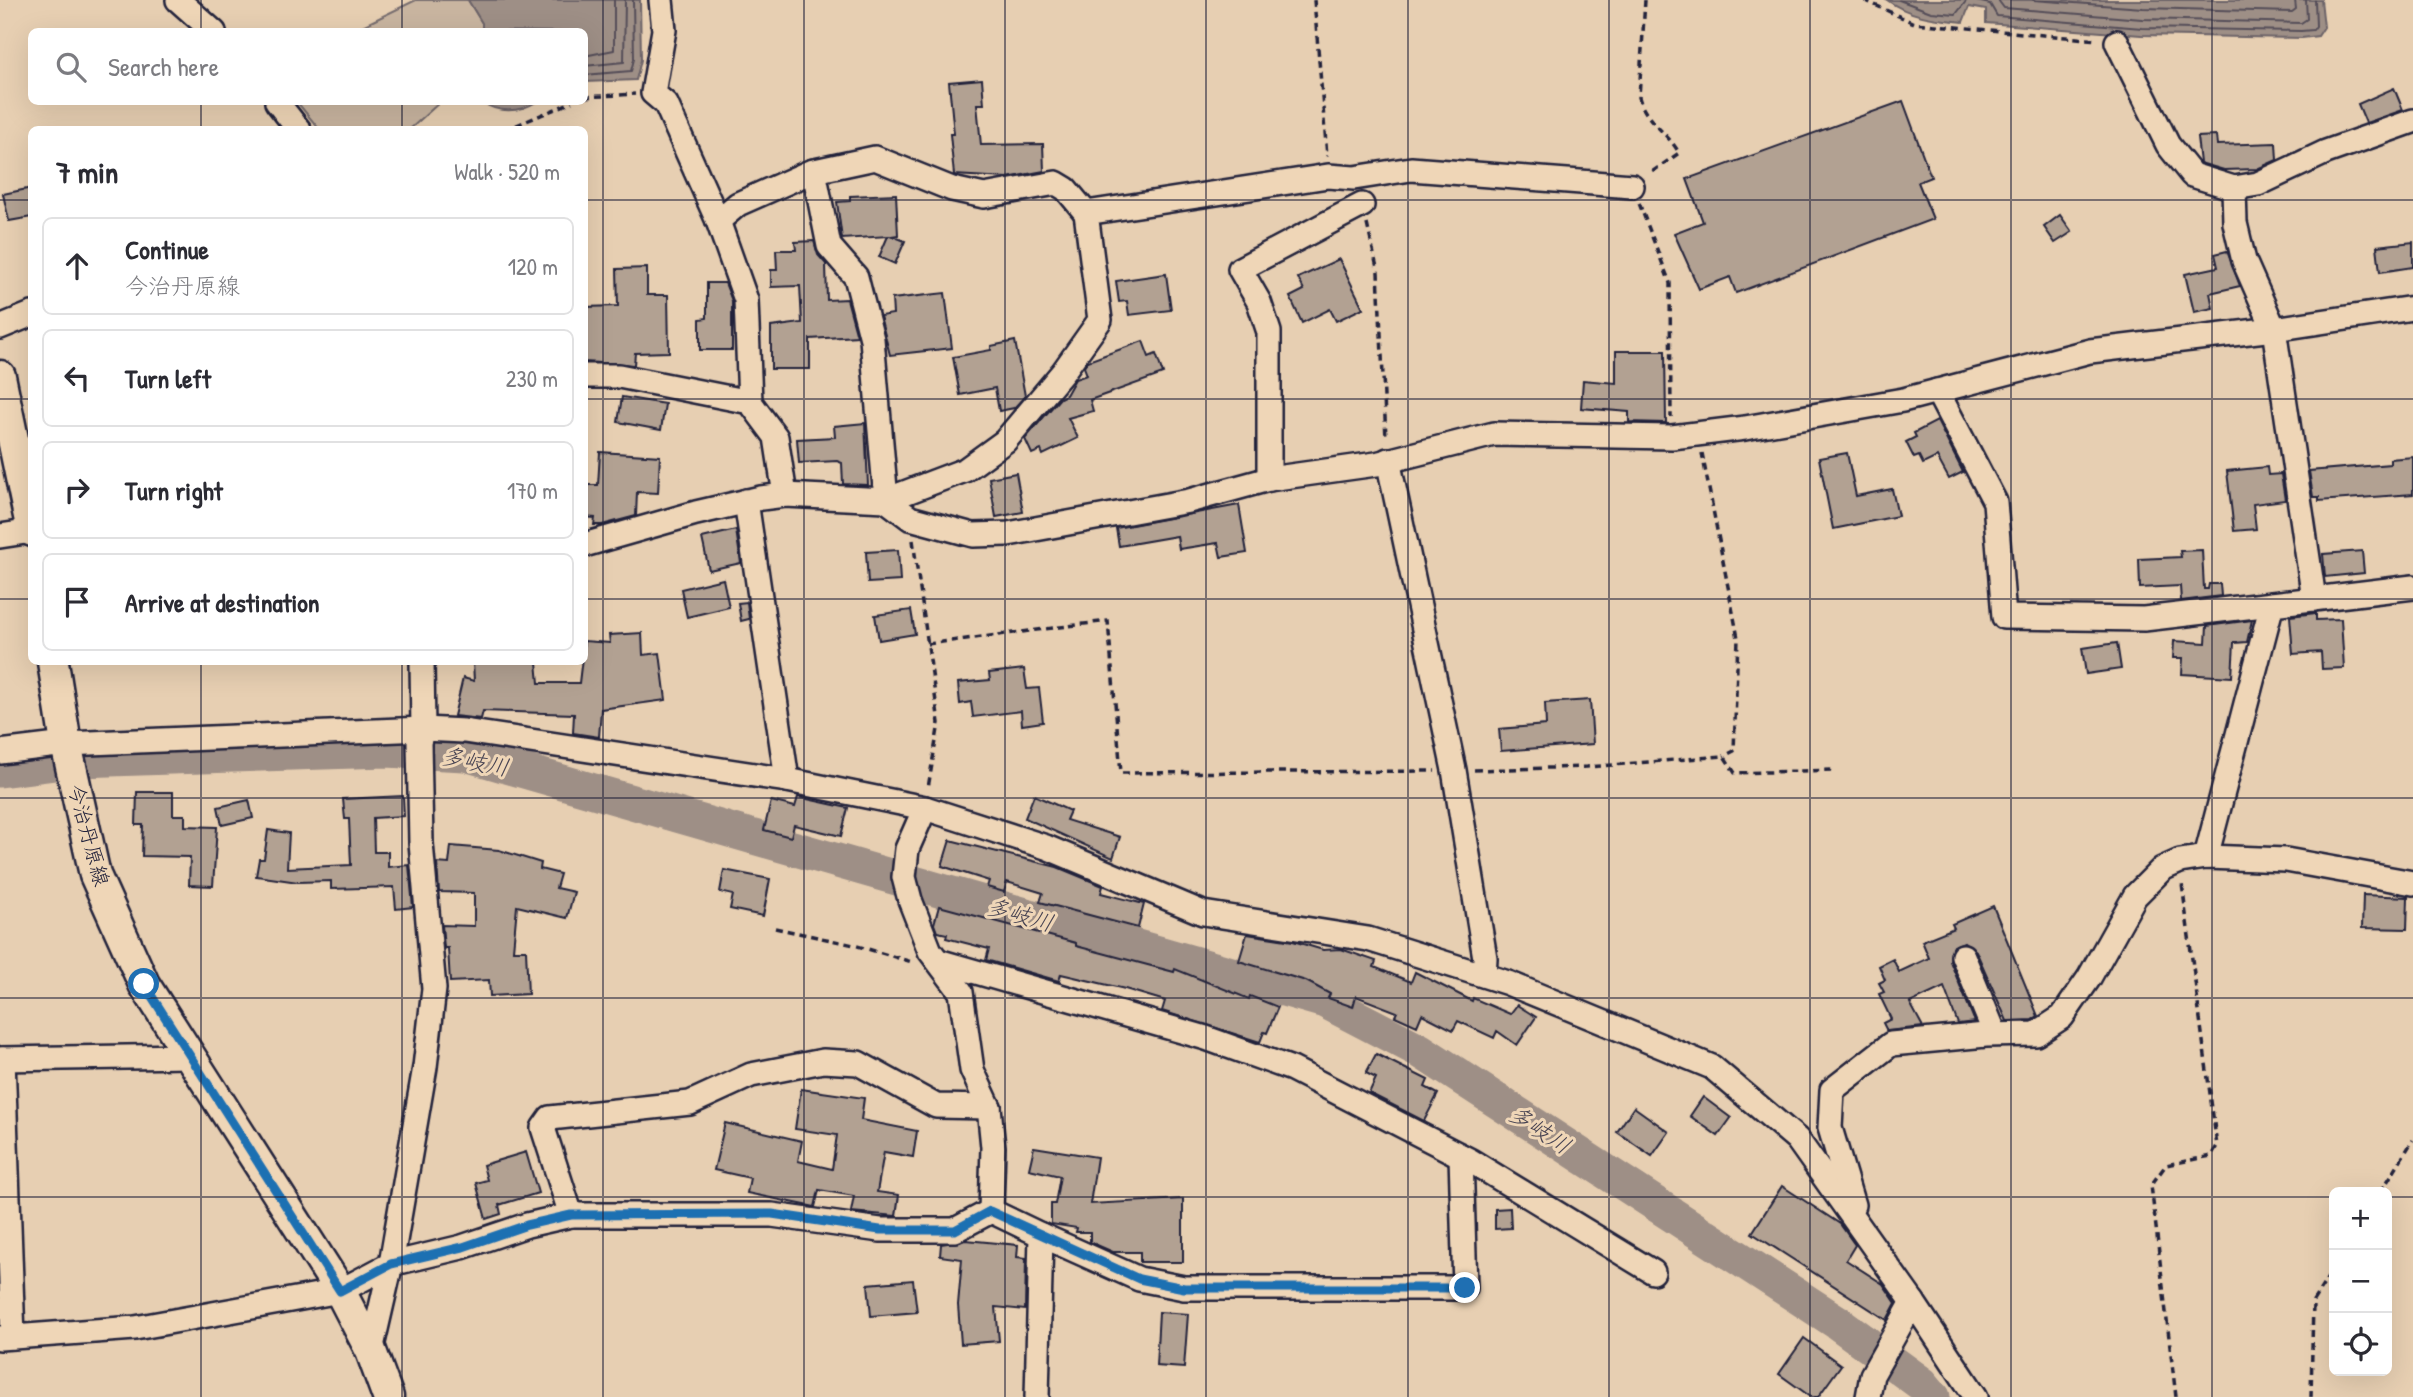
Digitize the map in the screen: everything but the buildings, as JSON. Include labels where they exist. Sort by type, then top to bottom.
[{"type":"main road","points":[[0,376],[28,512]]},
{"type":"main road","name":"今治丹原線","points":[[53,665],[66,744],[95,876],[144,984],[340,1291],[371,1351],[388,1397]]},
{"type":"street","points":[[178,0],[210,28]]},
{"type":"street","points":[[661,0],[664,30],[653,93],[666,104],[718,221],[746,300],[750,402],[776,437],[785,495]]},
{"type":"street","points":[[2117,42],[2168,145],[2192,175],[2234,188],[2258,184],[2326,152],[2413,121]]},
{"type":"street","points":[[279,105],[296,126]]},
{"type":"street","points":[[588,544],[746,501],[785,495],[886,500],[965,470],[1006,441],[1063,372],[1100,320],[1086,213],[1066,189],[1056,183],[984,196],[951,189],[875,158],[814,171],[738,204],[718,221]]},
{"type":"street","points":[[1086,213],[1328,176],[1354,178],[1411,169],[1632,186]]},
{"type":"street","points":[[814,171],[829,246],[856,277],[872,339],[886,500],[910,518],[973,535],[1007,534],[1189,501],[1269,479],[1388,460],[1494,434],[1672,437],[1698,434],[1850,410],[1937,391],[2090,351],[2274,329],[2413,308]]},
{"type":"street","points":[[2234,188],[2235,223],[2244,261],[2274,329],[2314,599]]},
{"type":"street","points":[[1269,479],[1269,332],[1259,302],[1240,270],[1362,205]]},
{"type":"street","points":[[0,327],[28,316]]},
{"type":"street","points":[[588,376],[619,376],[750,402]]},
{"type":"street","points":[[1937,391],[1996,502],[2004,617],[2144,619],[2413,587]]},
{"type":"street","points":[[1388,460],[1454,771],[1485,958],[1484,975]]},
{"type":"street","points":[[746,501],[787,780]]},
{"type":"street","points":[[0,536],[28,532]]},
{"type":"street","points":[[2206,857],[2272,604]]},
{"type":"street","points":[[371,1351],[391,1264],[425,1067],[434,989],[421,844],[419,742],[423,729],[422,665]]},
{"type":"street","points":[[0,752],[66,744],[423,729],[464,731],[787,780],[925,808],[1046,847],[1203,913],[1368,939],[1484,975],[1712,1066],[1797,1139],[1858,1222],[1976,1397]]},
{"type":"street","points":[[925,808],[907,849],[904,877],[910,900],[941,965],[961,992],[972,1070],[989,1107],[993,1147],[990,1211]]},
{"type":"street","points":[[1858,1222],[1830,1128],[1832,1090],[1891,1044],[1995,1034],[2036,1034],[2062,1017],[2090,978],[2135,896],[2162,869],[2180,861],[2206,857],[2286,860],[2413,883]]},
{"type":"street","points":[[1962,956],[1995,1034]]},
{"type":"street","points":[[941,965],[1194,1034],[1292,1069],[1461,1156],[1653,1272]]},
{"type":"street","points":[[190,1056],[2,1059],[6,1337],[135,1328],[340,1291],[391,1264],[463,1247],[527,1225],[571,1215],[772,1214],[880,1230],[955,1230],[990,1211]]},
{"type":"street","points":[[571,1215],[543,1128],[550,1118],[690,1103],[751,1075],[823,1060],[858,1063],[936,1106],[989,1107]]},
{"type":"street","points":[[990,1211],[1139,1279],[1184,1288],[1465,1288],[1461,1156]]},
{"type":"street","points":[[1037,1397],[1041,1235]]},
{"type":"street","points":[[1867,1397],[1872,1375],[1913,1302]]},
{"type":"path","points":[[1314,0],[1328,176]]},
{"type":"path","points":[[1646,0],[1639,97],[1642,110],[1670,137],[1679,153],[1632,186],[1670,283],[1672,437]]},
{"type":"path","points":[[1864,0],[1914,23],[2117,42]]},
{"type":"path","points":[[588,97],[653,93]]},
{"type":"path","points":[[515,126],[565,105]]},
{"type":"path","points":[[1362,205],[1378,272],[1388,460]]},
{"type":"path","points":[[928,644],[1108,621],[1121,773],[1454,771],[1587,767],[1724,756],[1734,751],[1738,638],[1698,434]]},
{"type":"path","points":[[910,518],[939,723],[925,808]]},
{"type":"path","points":[[1724,756],[1735,773],[1833,771]]},
{"type":"path","points":[[2176,1397],[2151,1185],[2166,1165],[2211,1156],[2217,1146],[2180,861]]},
{"type":"path","points":[[775,928],[941,965]]},
{"type":"path","points":[[2384,1187],[2413,1140]]},
{"type":"path","points":[[2311,1397],[2313,1301],[2329,1276]]},
{"type":"shaded area","points":[[416,0],[468,0],[482,23],[482,28],[358,28]]},
{"type":"shaded area","points":[[299,105],[437,105],[413,126],[317,126]]},
{"type":"water","points":[[468,0],[640,0],[641,60],[636,80],[588,82],[588,28],[482,28],[482,23]]},
{"type":"water","points":[[1887,0],[2321,0],[2324,27],[2318,36],[2302,38],[2141,35],[1986,23],[1986,10],[1969,7],[1963,22],[1943,20],[1914,14]]},
{"type":"water","points":[[486,105],[531,105],[508,110]]},
{"type":"waterway","name":"多岐川","points":[[0,770],[79,760],[386,750],[465,754],[1325,1001],[1419,1050],[1837,1322],[1922,1384],[1933,1397]]},
{"type":"route","points":[[144,984],[340,1291],[391,1264],[463,1247],[527,1225],[571,1215],[772,1214],[880,1230],[955,1230],[990,1211],[1139,1279],[1184,1288],[1465,1288]]}]
